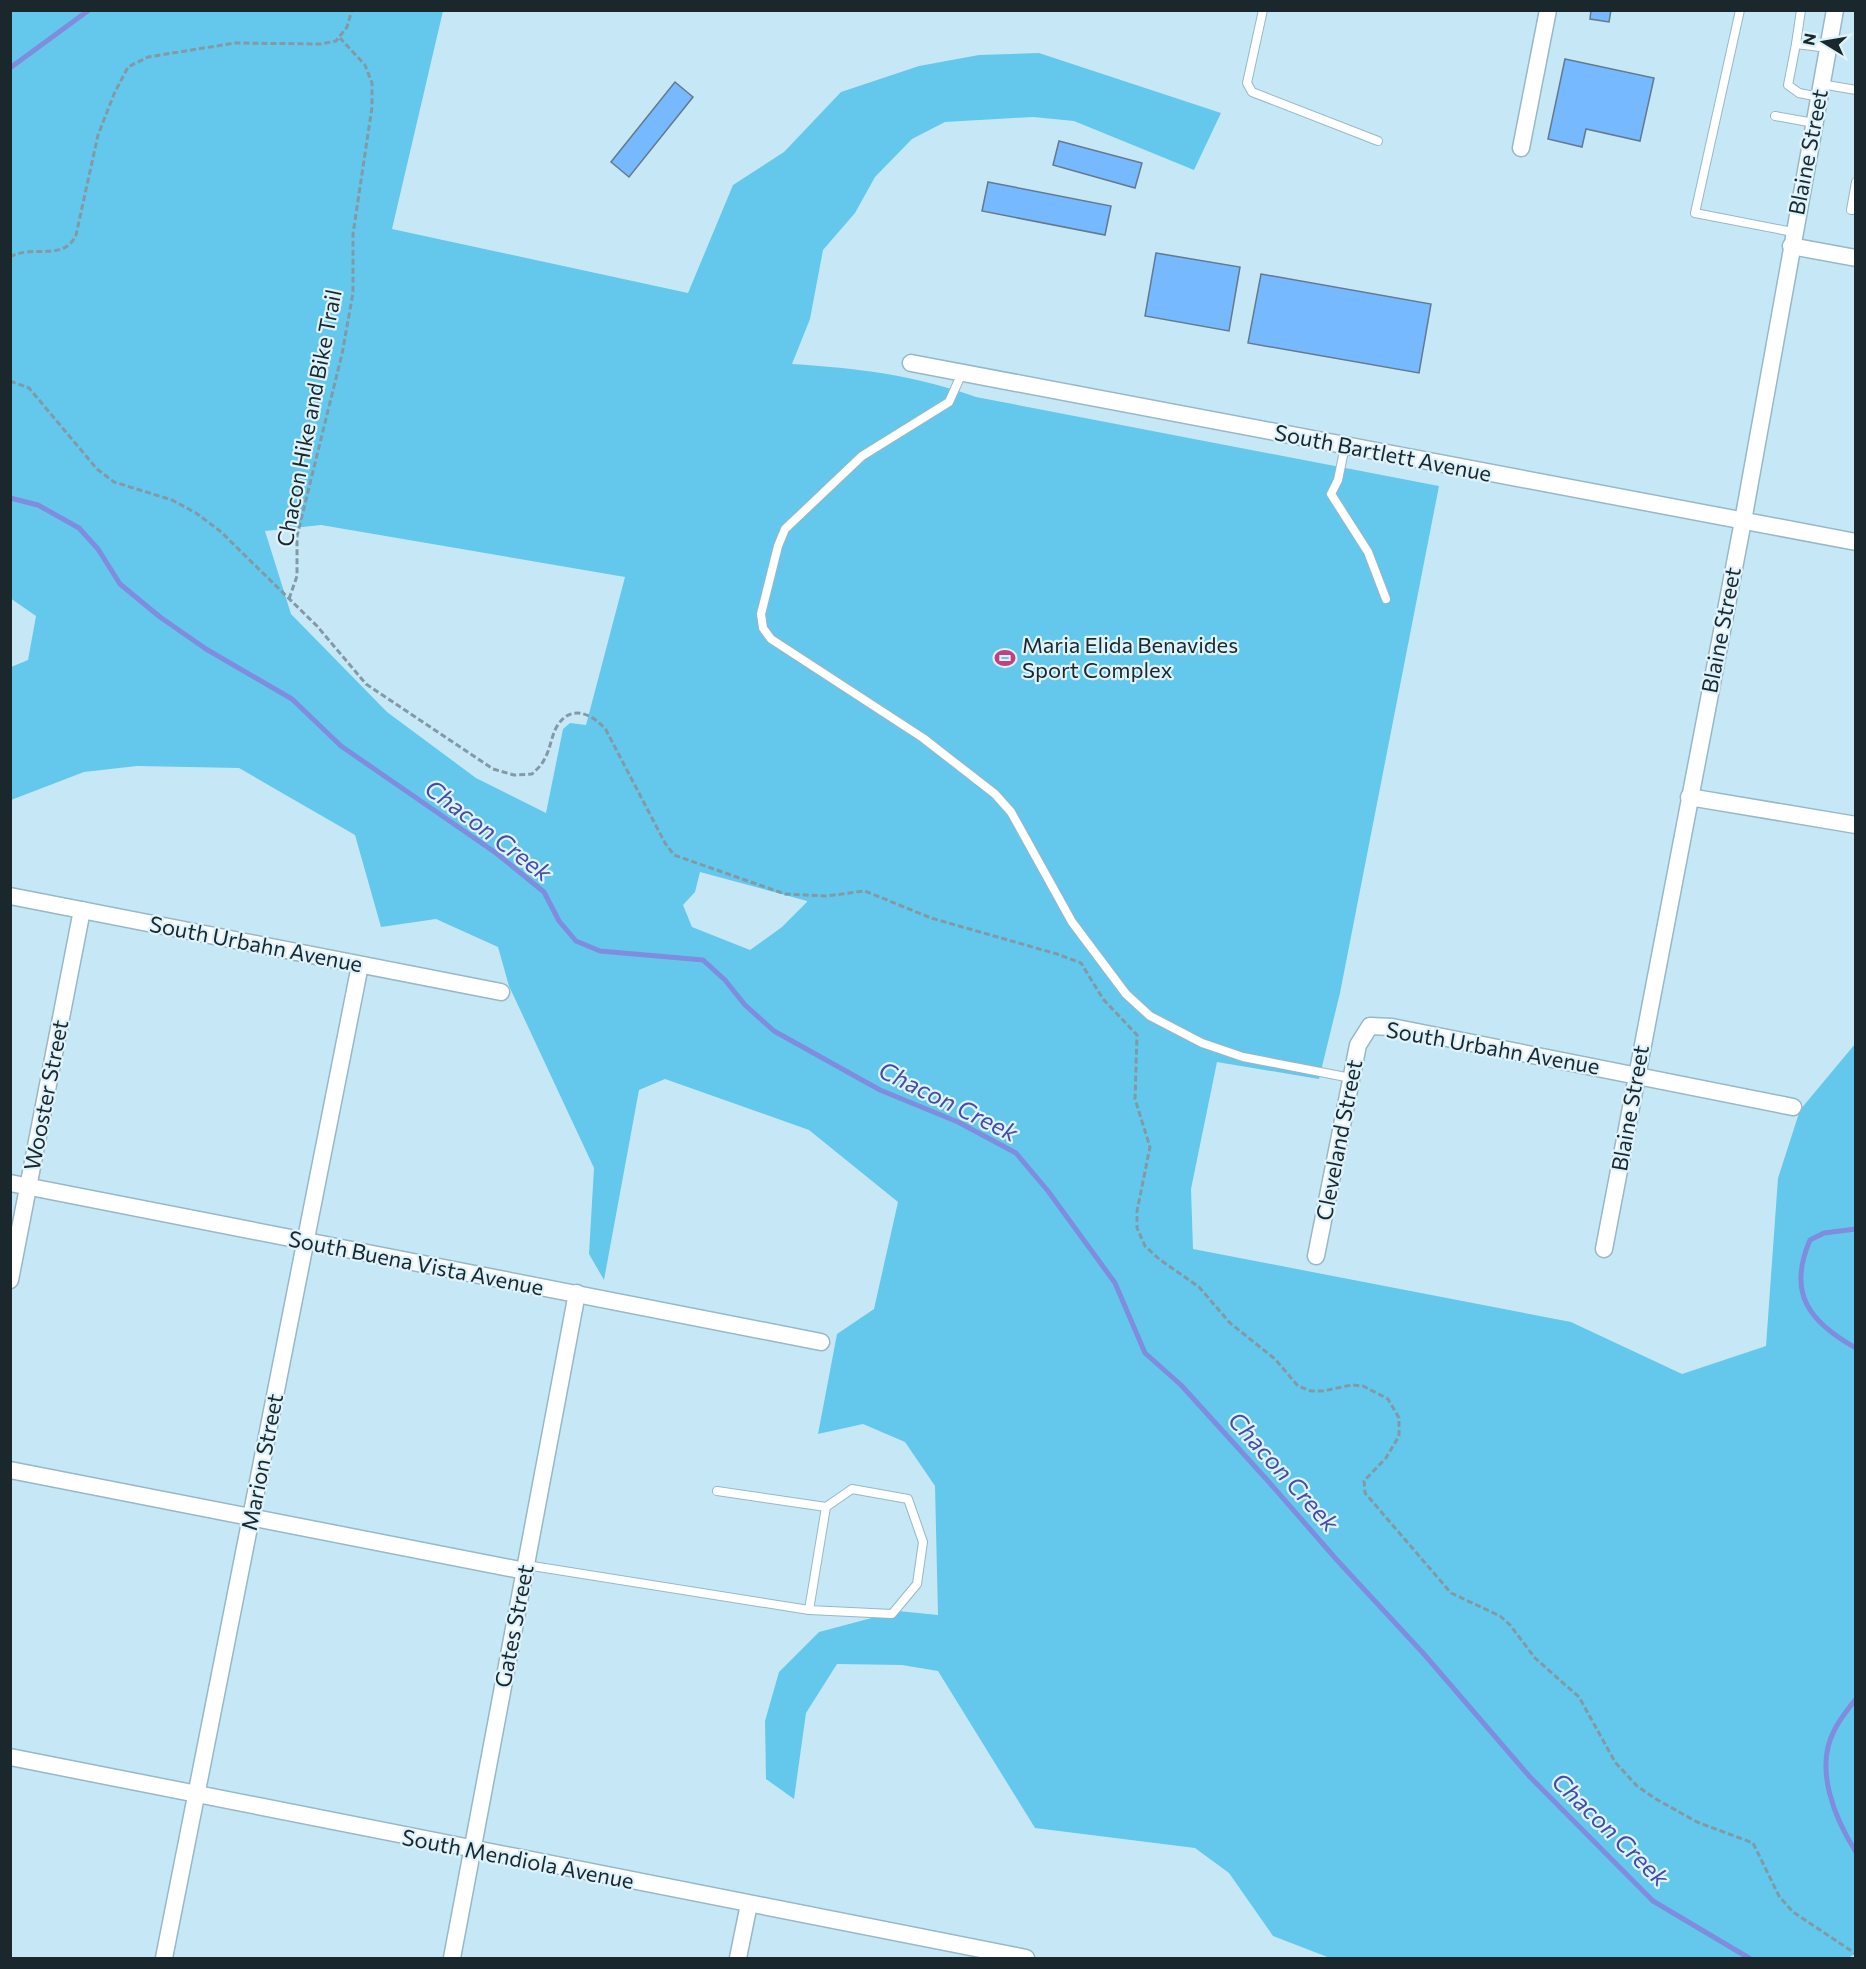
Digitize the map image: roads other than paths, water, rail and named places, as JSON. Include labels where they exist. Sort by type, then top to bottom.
[{"type":"street","points":[[1521,147],[1548,10]]},
{"type":"street","name":"Blaine Street","points":[[1604,1249],[1635,1074],[1743,521],[1835,10]]},
{"type":"street","points":[[1792,239],[1856,258]]},
{"type":"street","name":"South Bartlett Avenue","points":[[911,363],[1856,542]]},
{"type":"street","points":[[1689,797],[1856,825]]},
{"type":"street","name":"South Urbahn Avenue","points":[[10,896],[501,992]]},
{"type":"street","name":"Wooster Street","points":[[10,1280],[82,909]]},
{"type":"street","name":"Marion Street","points":[[164,1959],[360,965]]},
{"type":"street","name":"Cleveland Street","points":[[1316,1257],[1358,1045],[1370,1026]]},
{"type":"street","name":"South Urbahn Avenue","points":[[1370,1026],[1392,1027],[1793,1107]]},
{"type":"street","name":"South Buena Vista Avenue","points":[[10,1183],[821,1342]]},
{"type":"street","name":"Gates Street","points":[[452,1959],[577,1293]]},
{"type":"street","points":[[10,1470],[251,1518],[525,1568]]},
{"type":"street","name":"South Mendiola Avenue","points":[[10,1757],[1019,1958]]},
{"type":"street","points":[[738,1959],[749,1904]]},
{"type":"lane","points":[[1263,10],[1247,83],[1252,92],[1378,141]]},
{"type":"lane","points":[[1740,10],[1722,108],[1695,213],[1792,239]]},
{"type":"lane","points":[[1801,10],[1788,85],[1799,93],[1820,90],[1856,90]]},
{"type":"lane","points":[[1796,44],[1828,48]]},
{"type":"lane","points":[[1775,116],[1814,123]]},
{"type":"lane","points":[[1856,182],[1851,210],[1856,210]]},
{"type":"lane","points":[[962,373],[949,402],[862,456],[785,529],[778,546],[761,614],[763,628],[771,639],[922,738],[995,794],[1011,812],[1072,922],[1126,994],[1150,1016],[1202,1043],[1243,1057],[1352,1078]]},
{"type":"lane","points":[[1345,446],[1338,480],[1331,494],[1368,552],[1386,599]]},
{"type":"lane","points":[[525,1568],[809,1610],[892,1614],[916,1584],[923,1542],[908,1499],[852,1489],[826,1507],[717,1491]]},
{"type":"lane","points":[[809,1610],[826,1507]]},
{"type":"waterway","name":"Chacon Creek","points":[[10,68],[89,10]]},
{"type":"waterway","name":"Chacon Creek","points":[[10,498],[38,505],[79,528],[98,549],[120,584],[160,617],[206,649],[292,699],[341,746],[496,853],[544,892],[559,921],[576,941],[600,951],[703,960],[725,980],[745,1005],[774,1031],[880,1090],[958,1122],[1016,1153],[1048,1191],[1115,1283],[1145,1353],[1181,1385],[1423,1653],[1530,1777],[1653,1901],[1749,1958]]},
{"type":"waterway","points":[[1856,1229],[1824,1233],[1810,1240],[1803,1259],[1801,1276],[1802,1291],[1815,1316],[1826,1328],[1856,1348]]},
{"type":"waterway","points":[[1856,1699],[1834,1731],[1828,1746],[1826,1761],[1827,1777],[1835,1809],[1856,1852]]},
{"type":"place","name":"Maria Elida Benavides Sport Complex","points":[[1005,658]]}]
